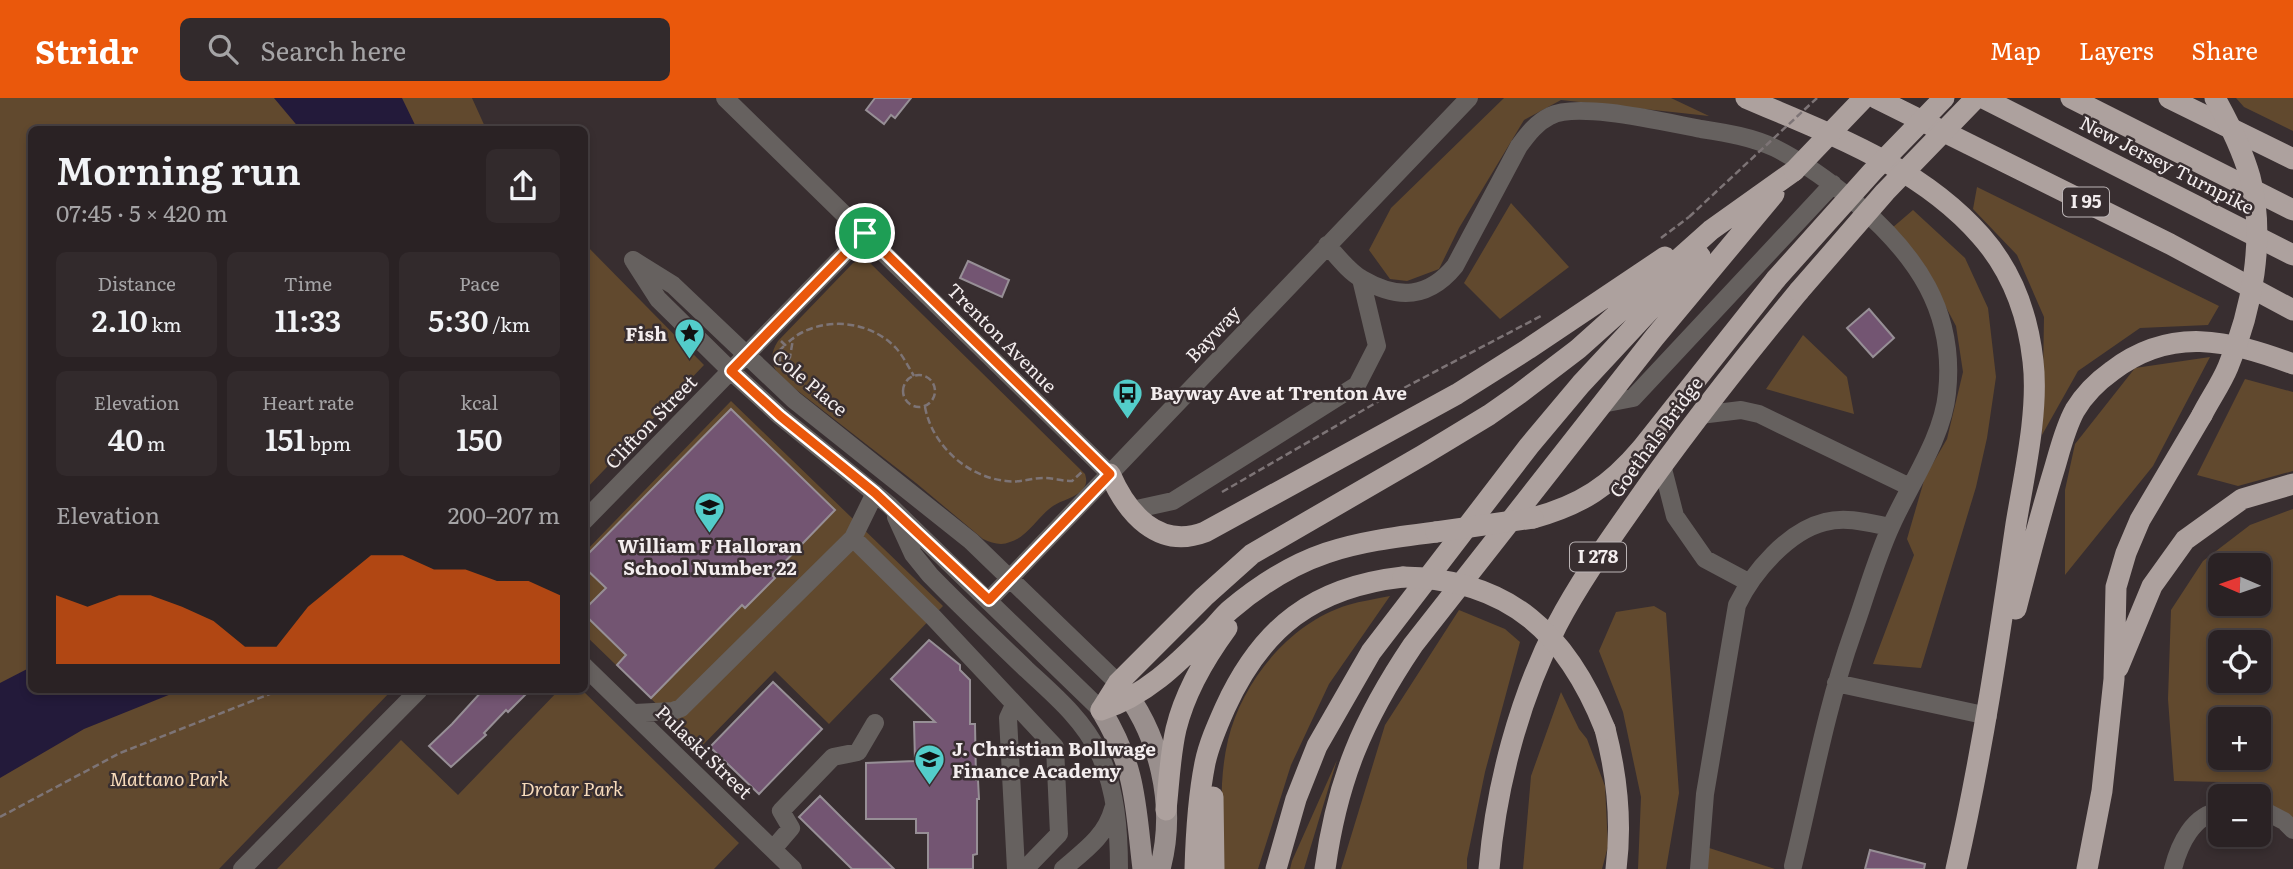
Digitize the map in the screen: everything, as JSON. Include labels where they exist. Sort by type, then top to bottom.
[{"type":"highway","points":[[1746,98],[1856,146],[1904,172],[1948,205],[1982,237],[2008,274],[2026,317],[2034,364],[2032,421],[1988,716]]},
{"type":"highway","points":[[1276,869],[1296,799],[1317,746],[1371,652],[1573,394],[1713,245],[1794,171],[1864,98]]},
{"type":"highway","name":"I 95","points":[[1876,98],[2170,244],[2293,310]]},
{"type":"highway","points":[[1125,691],[1165,674],[1229,611],[1291,567],[1317,555],[1364,542],[1533,519],[1563,510],[1606,485],[1642,448],[1776,279],[1944,98]]},
{"type":"highway","name":"Goethals Bridge","points":[[1489,869],[1510,752],[1531,687],[1556,626],[1585,578],[1662,465],[1799,291],[1885,192],[1976,98]]},
{"type":"highway","name":"New Jersey Turnpike","points":[[1983,98],[2293,255]]},
{"type":"highway","name":"New Jersey Turnpike","points":[[2071,98],[2293,210]]},
{"type":"highway","points":[[2169,98],[2293,159]]},
{"type":"highway","points":[[2087,869],[2100,804],[2113,679],[2116,587],[2126,552],[2140,520],[2227,369],[2245,316],[2254,269],[2256,224],[2250,178],[2234,132],[2215,98]]},
{"type":"highway","points":[[1325,869],[1343,781],[1365,725],[1380,697],[1413,645],[1602,404],[1713,245]]},
{"type":"highway","points":[[1110,474],[1121,499],[1147,525],[1163,535],[1192,537],[1215,527],[1474,384],[1662,259],[1713,245]]},
{"type":"highway","points":[[1101,710],[1125,691],[1204,597],[1252,554],[1388,476],[1509,401],[1713,245]]},
{"type":"highway","points":[[1956,869],[1988,716],[2041,510],[2076,410],[2100,380],[2128,359],[2154,347],[2189,341],[2220,342],[2262,352],[2293,364]]},
{"type":"highway","points":[[2113,679],[2152,586],[2185,540],[2242,499],[2293,484]]},
{"type":"highway","points":[[1195,869],[1199,807],[1210,744],[1243,671],[1255,654],[1295,615],[1339,591],[1372,581],[1403,577],[1433,578],[1483,591],[1500,599],[1550,635],[1577,670],[1605,729],[1614,768],[1619,808],[1616,869]]},
{"type":"highway","points":[[1166,810],[1176,728],[1190,690],[1220,638],[1262,586]]},
{"type":"highway","points":[[1214,869],[1214,792],[1227,705]]},
{"type":"main road","points":[[1125,691],[1158,754],[1166,793],[1160,869]]},
{"type":"main road","points":[[1101,710],[1119,743],[1132,777],[1139,813],[1143,869]]},
{"type":"street","name":"Trenton Avenue","points":[[725,98],[1110,474]]},
{"type":"street","name":"Bayway","points":[[989,600],[1469,98]]},
{"type":"street","points":[[1327,245],[1361,279],[1387,289],[1410,293],[1427,290],[1443,280],[1455,266],[1519,146],[1532,128],[1552,114],[1582,110],[1741,135],[1774,148],[1833,184],[1902,247],[1923,275],[1940,310],[1947,352],[1947,394],[1935,438],[1890,527],[1836,683],[1793,866]]},
{"type":"street","points":[[1602,404],[1633,398],[1833,184]]},
{"type":"street","name":"Clifton Street","points":[[588,517],[865,233]]},
{"type":"street","name":"Cole Place","points":[[1101,710],[882,499],[780,416],[731,371],[658,299],[633,260],[673,285],[794,400],[931,507],[1010,577],[1125,691]]},
{"type":"street","points":[[1132,510],[1173,500],[1357,385],[1377,346],[1361,279]]},
{"type":"street","points":[[1700,415],[1741,411],[1759,414],[1910,487]]},
{"type":"street","points":[[1662,465],[1675,516],[1705,559],[1748,582]]},
{"type":"street","points":[[635,713],[664,712],[681,708],[853,538],[882,499]]},
{"type":"street","name":"Cole Place","points":[[882,499],[924,569],[1063,704],[1087,731],[1099,752],[1114,802],[1119,869]]},
{"type":"street","points":[[1699,869],[1705,794],[1737,605],[1748,582],[1801,531],[1827,521],[1852,520],[1890,527]]},
{"type":"street","points":[[853,538],[934,618],[1055,747],[1059,834],[1025,869]]},
{"type":"street","name":"Pulaski Street","points":[[588,670],[793,869]]},
{"type":"street","points":[[1836,683],[1988,716]]},
{"type":"street","points":[[242,869],[416,693]]},
{"type":"street","points":[[1014,705],[1008,718],[1016,869]]},
{"type":"street","points":[[773,849],[791,828],[781,811],[834,757],[858,752],[875,723]]},
{"type":"street","points":[[1063,869],[1103,831],[1114,802]]},
{"type":"street","points":[[2271,814],[2293,830]]},
{"type":"street","points":[[2173,869],[2176,856],[2192,827],[2208,817]]},
{"type":"path","points":[[1689,217],[1817,98]]},
{"type":"path","points":[[793,339],[790,357],[782,370],[780,350],[800,333],[821,325],[855,325],[894,345],[914,376]]},
{"type":"path","points":[[780,339],[785,345]]},
{"type":"path","points":[[1215,496],[1379,401],[1472,352]]},
{"type":"path","points":[[924,375],[935,386],[936,396],[925,407],[909,404],[903,394],[905,383],[914,376],[924,375]]},
{"type":"path","points":[[925,407],[927,418],[940,442],[963,464],[978,473],[1005,481],[1042,478],[1072,481],[1081,470]]},
{"type":"path","points":[[0,817],[120,754],[272,693]]},
{"type":"green space","name":"Mattano Park","points":[[0,98],[472,98],[485,126],[28,126],[28,693],[389,693],[219,869],[0,869]]},
{"type":"green space","points":[[1504,98],[1671,98],[1709,116],[1561,100],[1524,120],[1459,228],[1439,269],[1407,281],[1390,279],[1369,250],[1391,208]]},
{"type":"green space","points":[[2236,98],[2293,98],[2293,131],[2244,107]]},
{"type":"green space","points":[[1977,187],[2219,306],[2208,325],[2140,328],[2078,371],[2042,435],[2044,317],[2017,255],[1973,209]]},
{"type":"green space","points":[[1511,203],[1569,267],[1500,319],[1464,283]]},
{"type":"green space","points":[[1913,210],[1965,258],[1988,308],[1996,377],[1976,487],[1921,668],[1873,664],[1914,555],[1907,539],[1925,477],[1947,439],[1963,372],[1956,326],[1925,268],[1892,228]]},
{"type":"green space","points":[[588,247],[704,365],[588,487]]},
{"type":"green space","points":[[853,263],[870,263],[1085,474],[1086,482],[1082,490],[1053,506],[1016,539],[1003,544],[990,542],[780,377],[772,359],[778,341]]},
{"type":"green space","points":[[1803,335],[1847,377],[1854,414],[1766,389]]},
{"type":"green space","points":[[2210,357],[2153,466],[2065,575],[2065,490],[2075,444],[2135,368]]},
{"type":"green space","points":[[2245,379],[2293,392],[2293,471],[2238,486],[2197,475]]},
{"type":"green space","points":[[731,401],[943,606],[829,724],[775,671],[701,747],[588,638],[588,549]]},
{"type":"green space","points":[[2293,509],[2293,821],[2271,805],[2271,784],[2174,781],[2168,699],[2171,610],[2208,557],[2208,616],[2272,616],[2272,553],[2213,553],[2250,525]]},
{"type":"green space","points":[[1390,596],[1329,684],[1291,765],[1258,869],[1224,869],[1223,772],[1228,740],[1244,697],[1271,658],[1306,626],[1348,605]]},
{"type":"green space","points":[[1654,606],[1666,613],[1679,793],[1666,869],[1638,869],[1641,797],[1623,712],[1599,651],[1616,612]]},
{"type":"green space","points":[[1459,610],[1505,629],[1520,642],[1485,772],[1467,869],[1341,869],[1385,725]]},
{"type":"green space","points":[[1561,692],[1579,729],[1587,739],[1605,786],[1608,846],[1602,869],[1523,869],[1531,776]]},
{"type":"green space","name":"Drotar Park","points":[[556,693],[585,693],[739,843],[714,869],[277,869],[401,740],[458,795]]},
{"type":"green space","points":[[1337,760],[1304,869],[1290,869],[1292,861]]},
{"type":"green space","points":[[1706,847],[1775,869],[1704,869]]},
{"type":"shaded area","points":[[274,98],[402,98],[416,126],[297,126]]},
{"type":"shaded area","points":[[28,669],[28,693],[174,693],[84,729],[0,778],[0,683]]},
{"type":"building","points":[[875,98],[911,98],[895,118],[891,115],[884,124],[866,110]]},
{"type":"building","points":[[968,261],[1009,280],[1002,297],[960,278]]},
{"type":"building","points":[[1869,309],[1894,338],[1873,357],[1847,328]]},
{"type":"building","name":"William F Halloran School Number 22","points":[[731,409],[835,510],[772,575],[775,578],[745,608],[742,605],[651,698],[617,665],[626,655],[588,618],[588,606],[606,588],[588,571],[588,554]]},
{"type":"building","points":[[929,640],[960,665],[960,670],[970,680],[970,724],[975,724],[979,799],[977,854],[973,855],[973,869],[928,869],[928,833],[916,833],[916,819],[866,819],[866,763],[915,761],[914,722],[935,722],[891,679]]},
{"type":"building","points":[[773,682],[822,729],[759,794],[710,747]]},
{"type":"building","points":[[480,693],[527,693],[508,712],[506,710],[484,733],[486,735],[451,767],[429,746]]},
{"type":"building","points":[[820,796],[894,869],[852,869],[799,817]]},
{"type":"building","points":[[1870,850],[1925,864],[1924,869],[1865,869]]},
{"type":"place","name":"Fish","points":[[690,361]]},
{"type":"place","name":"Bayway Ave at Trenton Ave","points":[[1127,420]]},
{"type":"place","name":"William F Halloran School Number 22","points":[[710,534]]},
{"type":"place","name":"J. Christian Bollwage Finance Academy","points":[[929,787]]},
{"type":"route","points":[[865,233],[1110,474],[989,600],[875,493],[780,416],[731,371],[865,233]]}]
